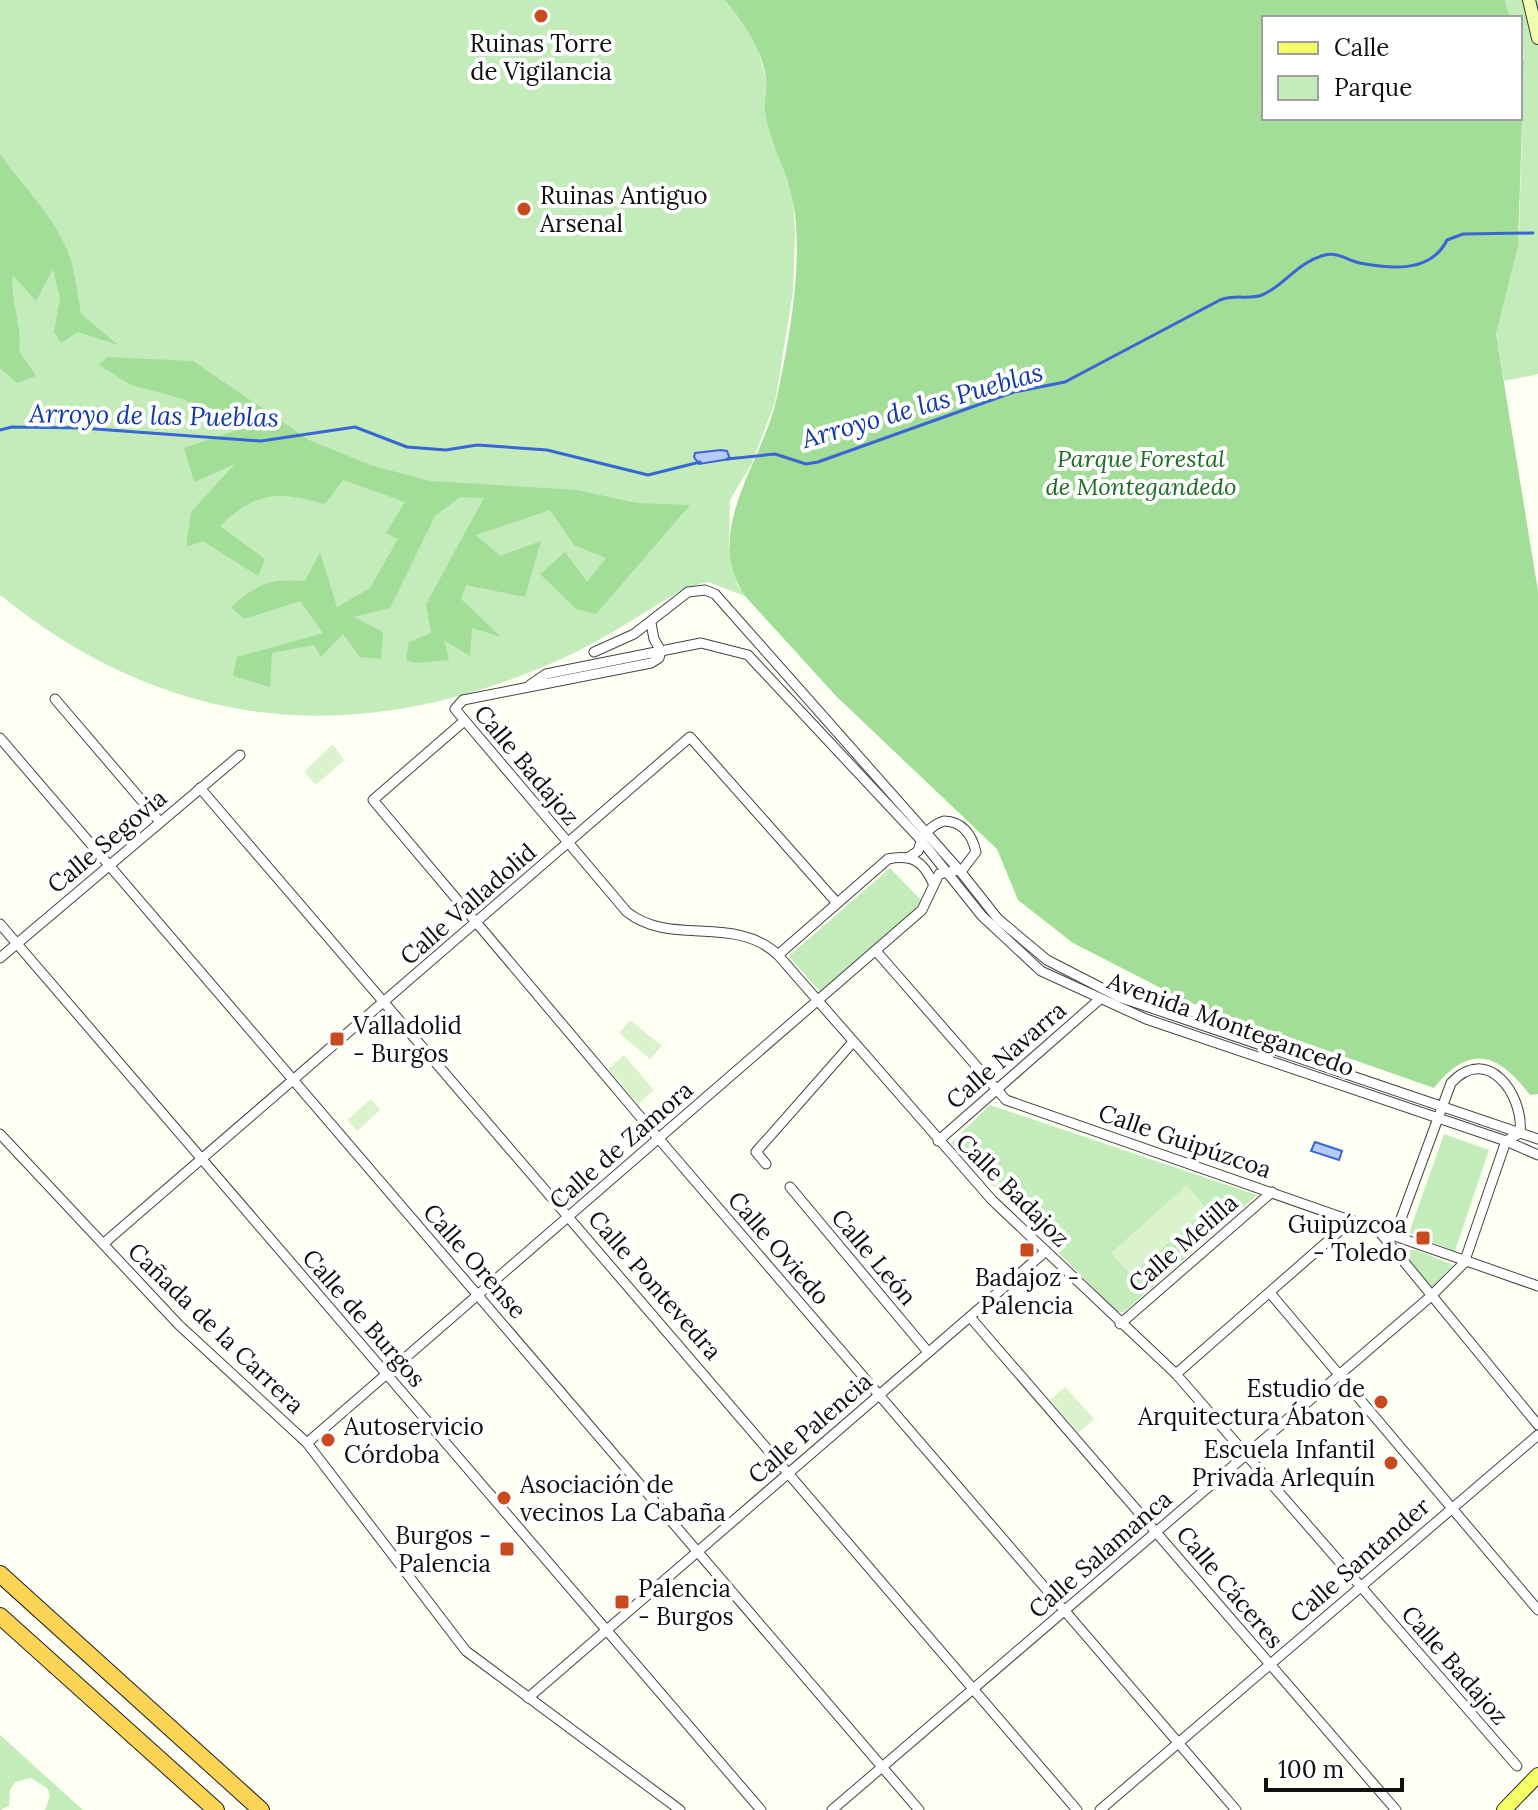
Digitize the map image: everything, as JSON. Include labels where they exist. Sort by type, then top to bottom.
[{"type":"highway","points":[[0,1574],[261,1810]]},
{"type":"highway","points":[[0,1616],[216,1810]]},
{"type":"main road","points":[[1504,1810],[1538,1775]]},
{"type":"street","points":[[1529,0],[1538,38]]},
{"type":"street","name":"Avenida Montegancedo","points":[[594,652],[651,623],[688,592],[705,590],[725,603],[923,836],[982,916],[1009,945],[1041,971],[1146,1019],[1438,1112],[1538,1139]]},
{"type":"street","points":[[651,623],[654,639],[661,651]]},
{"type":"street","points":[[737,651],[754,638]]},
{"type":"street","name":"Avenida Montegancedo","points":[[454,705],[463,700],[530,685],[651,663],[659,658],[661,651],[701,643],[737,651],[763,669],[960,871],[998,919],[1072,976],[1119,997],[1438,1112],[1538,1155]]},
{"type":"street","points":[[55,699],[160,822]]},
{"type":"street","name":"Calle Badajoz","points":[[454,705],[463,722],[627,912],[642,923],[743,933],[764,942],[778,955],[938,1141],[1120,1324],[1176,1374],[1248,1453],[1517,1766]]},
{"type":"street","name":"Calle Oviedo","points":[[463,722],[373,800],[659,1139],[1236,1810]]},
{"type":"street","name":"Calle Valladolid","points":[[103,1244],[690,737],[837,903]]},
{"type":"street","name":"Calle Orense","points":[[0,738],[919,1810]]},
{"type":"street","name":"Calle Segovia","points":[[0,958],[240,755]]},
{"type":"street","name":"Calle Pontevedra","points":[[200,788],[1077,1810]]},
{"type":"street","points":[[778,955],[884,862],[909,857],[918,851],[923,836],[937,824],[951,821],[967,832],[976,852],[971,863],[960,871],[948,872]]},
{"type":"street","points":[[909,857],[923,864],[933,883]]},
{"type":"street","name":"Calle de Zamora","points":[[307,1443],[876,951],[922,910],[939,874],[948,872]]},
{"type":"street","name":"Calle de Burgos","points":[[0,924],[761,1810]]},
{"type":"street","name":"Calle Guipúzcoa","points":[[876,951],[1006,1100],[1377,1228],[1464,1263],[1538,1286]]},
{"type":"street","name":"Calle Navarra","points":[[938,1141],[1100,999]]},
{"type":"street","points":[[766,1164],[756,1152],[853,1042]]},
{"type":"street","points":[[1395,1235],[1447,1089],[1460,1074],[1485,1071],[1500,1078],[1514,1093],[1521,1110],[1520,1133],[1506,1141],[1464,1263]]},
{"type":"street","name":"Cañada de la Carrera","points":[[0,1134],[179,1325],[307,1443],[466,1651],[680,1810]]},
{"type":"street","name":"Calle León","points":[[790,1187],[928,1352]]},
{"type":"street","name":"Calle Melilla","points":[[1120,1324],[1272,1192]]},
{"type":"street","points":[[1176,1374],[1352,1220]]},
{"type":"street","points":[[1377,1228],[1430,1297],[1538,1425]]},
{"type":"street","points":[[1401,1259],[1405,1247],[1413,1242]]},
{"type":"street","name":"Calle Palencia","points":[[528,1698],[1046,1251]]},
{"type":"street","name":"Calle Salamanca","points":[[832,1810],[1430,1297],[1464,1263]]},
{"type":"street","points":[[1270,1293],[1538,1610]]},
{"type":"street","name":"Calle Cáceres","points":[[970,1317],[1396,1810]]},
{"type":"street","name":"Calle Santander","points":[[1100,1810],[1538,1435]]},
{"type":"green space","points":[[0,0],[725,0],[755,38],[766,80],[765,110],[793,198],[795,232],[793,292],[775,402],[752,463],[730,500],[729,546],[737,584],[745,596],[708,582],[685,588],[559,660],[485,688],[411,707],[339,715],[269,713],[199,700],[131,676],[65,641],[0,595]]},
{"type":"green space","name":"Parque Forestal de Montegandedo","points":[[725,0],[1505,0],[1509,16],[1262,16],[1262,120],[1522,120],[1522,56],[1524,62],[1518,245],[1496,334],[1538,591],[1538,1094],[1530,1095],[1507,1070],[1484,1059],[1472,1059],[1460,1064],[1434,1088],[1186,1001],[1073,943],[1018,900],[997,849],[836,696],[745,596],[733,572],[730,547],[732,523],[776,401],[794,299],[797,245],[792,197],[767,121],[764,67],[751,36]]},
{"type":"green space","points":[[1505,0],[1538,0],[1538,374],[1504,381],[1496,334],[1519,233],[1524,62],[1522,16],[1509,16]]},
{"type":"green space","points":[[0,154],[59,234],[72,264],[81,314],[118,345],[78,332],[61,343],[54,332],[60,298],[53,269],[36,301],[13,275],[19,351],[36,376],[17,383],[0,368]]},
{"type":"green space","points":[[107,357],[193,361],[309,440],[373,466],[431,481],[577,490],[637,503],[690,505],[596,614],[576,609],[540,574],[565,552],[587,582],[606,558],[574,545],[550,510],[476,535],[500,556],[541,541],[525,597],[466,585],[461,599],[501,637],[472,628],[470,656],[444,640],[449,660],[416,663],[406,660],[409,642],[431,633],[426,604],[484,498],[460,497],[435,516],[390,608],[354,617],[383,632],[381,659],[360,657],[343,634],[321,657],[314,645],[272,653],[270,687],[233,676],[237,657],[323,633],[300,601],[244,619],[231,607],[265,584],[305,581],[320,552],[337,607],[370,588],[398,539],[386,533],[405,502],[343,480],[325,504],[281,496],[257,500],[245,506],[220,526],[265,559],[258,576],[203,541],[186,547],[191,512],[235,464],[194,482],[184,448],[237,430],[183,399],[131,385],[99,365]]},
{"type":"green space","points":[[333,744],[344,760],[316,785],[304,772]]},
{"type":"green space","points":[[890,868],[923,902],[820,992],[789,956]]},
{"type":"green space","points":[[630,1020],[662,1046],[650,1059],[619,1033]]},
{"type":"green space","points":[[624,1055],[654,1090],[638,1104],[608,1069]]},
{"type":"green space","points":[[371,1099],[380,1110],[357,1131],[347,1120]]},
{"type":"green space","points":[[990,1105],[1257,1195],[1124,1312],[1117,1312],[951,1143]]},
{"type":"green space","points":[[1444,1134],[1489,1150],[1455,1251],[1409,1233]]},
{"type":"green space","points":[[1187,1185],[1207,1210],[1131,1275],[1111,1253]]},
{"type":"green space","points":[[1411,1250],[1453,1265],[1432,1288],[1406,1254]]},
{"type":"green space","points":[[1065,1387],[1094,1419],[1078,1433],[1050,1400]]},
{"type":"green space","points":[[0,1735],[83,1810],[45,1810],[50,1796],[47,1788],[31,1778],[15,1782],[10,1790],[9,1806],[0,1810]]},
{"type":"water","points":[[727,451],[730,459],[699,464],[694,457],[695,453]]},
{"type":"water","points":[[1315,1142],[1342,1151],[1339,1160],[1311,1151]]},
{"type":"waterway","name":"Arroyo de las Pueblas","points":[[727,459],[775,454],[806,464],[818,462],[1014,392],[1065,382],[1220,300],[1262,295],[1306,263],[1325,255],[1338,255],[1372,265],[1409,266],[1431,258],[1447,240],[1463,234],[1533,233]]},
{"type":"waterway","name":"Arroyo de las Pueblas","points":[[0,430],[12,427],[82,428],[261,441],[355,427],[407,447],[446,450],[477,445],[547,450],[648,475],[700,462]]},
{"type":"place","name":"Ruinas Torre de Vigilancia","points":[[541,16]]},
{"type":"place","name":"Ruinas Antiguo Arsenal","points":[[524,209]]},
{"type":"place","name":"Valladolid - Burgos","points":[[337,1039]]},
{"type":"place","name":"Guipúzcoa - Toledo","points":[[1423,1238]]},
{"type":"place","name":"Badajoz - Palencia","points":[[1027,1250]]},
{"type":"place","name":"Estudio de Arquitectura Ábaton","points":[[1381,1402]]},
{"type":"place","name":"Autoservicio Córdoba","points":[[328,1440]]},
{"type":"place","name":"Escuela Infantil Privada Arlequín","points":[[1391,1463]]},
{"type":"place","name":"Asociación de vecinos La Cabaña","points":[[504,1498]]},
{"type":"place","name":"Burgos - Palencia","points":[[507,1549]]},
{"type":"place","name":"Palencia - Burgos","points":[[622,1602]]}]
